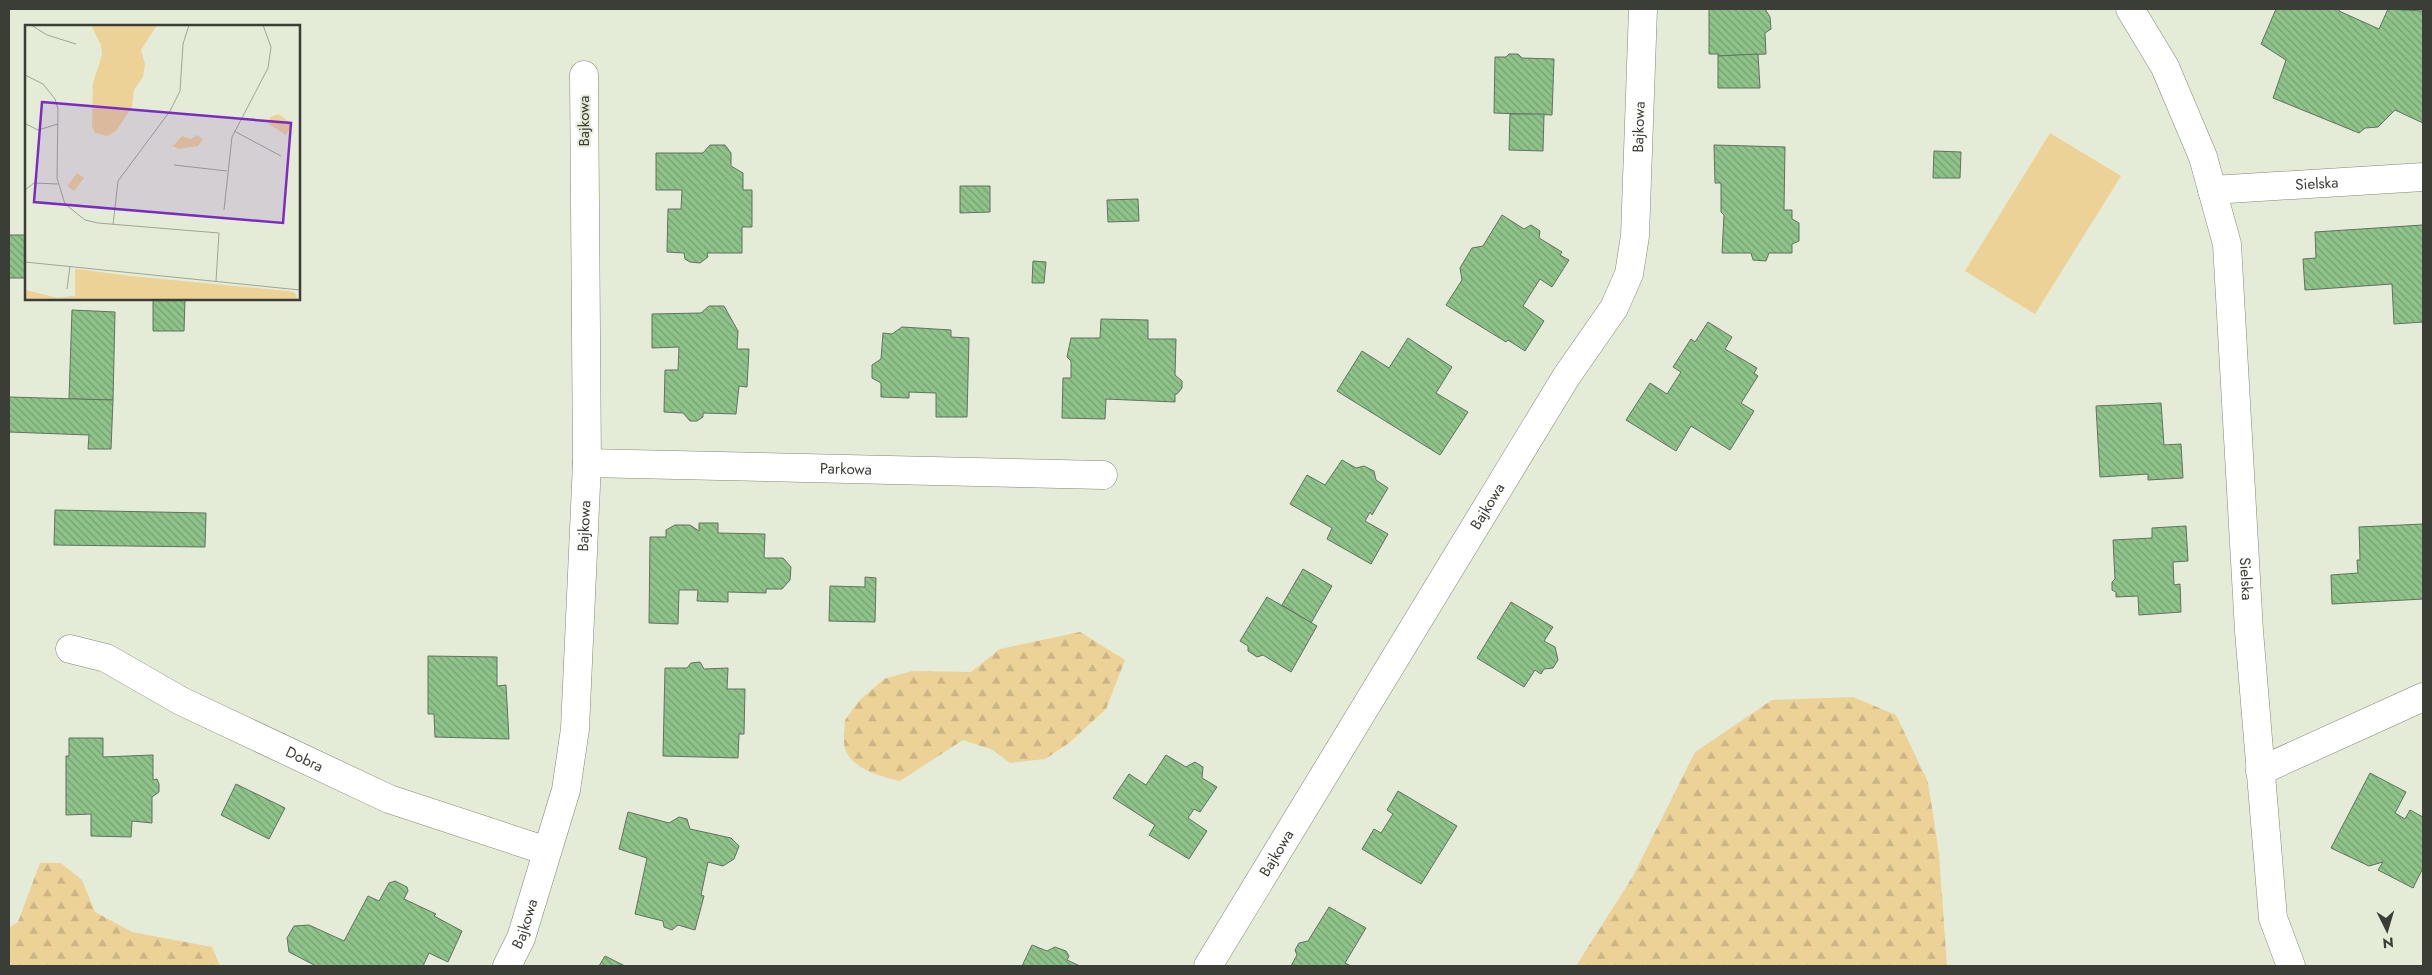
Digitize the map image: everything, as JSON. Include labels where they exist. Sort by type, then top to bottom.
[{"type":"street","name":"Bajkowa","points":[[1208,966],[1566,377],[1614,308],[1629,274],[1635,236],[1643,9]]},
{"type":"street","name":"Sielska","points":[[2130,9],[2165,67],[2202,157],[2227,244],[2249,631],[2273,918],[2291,966]]},
{"type":"street","name":"Bajkowa","points":[[508,966],[521,938],[566,790],[575,729],[587,463],[584,75]]},
{"type":"street","name":"Sielska","points":[[2212,190],[2423,177]]},
{"type":"street","name":"Parkowa","points":[[587,463],[1104,475]]},
{"type":"street","name":"Dobra","points":[[70,649],[106,658],[181,701],[389,799],[547,851]]},
{"type":"street","points":[[2260,771],[2423,697]]},
{"type":"green space","points":[[2050,133],[2121,176],[2035,314],[1965,271]]},
{"type":"green space","points":[[1080,632],[1125,660],[1106,709],[1069,743],[1045,759],[1010,763],[993,750],[963,740],[900,781],[877,775],[862,768],[850,758],[846,751],[844,740],[845,720],[860,700],[884,679],[912,671],[971,672],[1000,649]]},
{"type":"green space","points":[[1853,697],[1896,715],[1928,782],[1939,854],[1947,966],[1576,966],[1633,876],[1695,752],[1772,700]]},
{"type":"green space","points":[[40,863],[61,863],[82,880],[95,912],[132,932],[212,947],[220,966],[9,966],[9,928],[18,922]]},
{"type":"building","points":[[1709,9],[1765,9],[1770,17],[1771,29],[1765,33],[1766,54],[1718,56],[1718,54],[1709,54]]},
{"type":"building","points":[[2276,9],[2340,9],[2339,11],[2379,29],[2388,9],[2423,11],[2423,123],[2395,110],[2378,127],[2365,128],[2359,133],[2273,98],[2286,60],[2261,44]]},
{"type":"building","points":[[1509,54],[1518,54],[1522,58],[1554,59],[1552,115],[1494,113],[1495,57],[1506,57]]},
{"type":"building","points":[[1758,54],[1760,88],[1718,88],[1718,56]]},
{"type":"building","points":[[1510,114],[1544,114],[1543,151],[1509,150]]},
{"type":"building","points":[[710,145],[725,145],[731,153],[731,166],[743,173],[743,190],[752,190],[752,227],[742,227],[742,253],[707,253],[708,257],[700,263],[690,262],[685,259],[684,253],[667,252],[668,209],[681,209],[682,190],[656,190],[656,153],[703,153]]},
{"type":"building","points":[[1714,145],[1785,147],[1784,210],[1792,210],[1792,219],[1799,223],[1799,241],[1792,244],[1792,253],[1769,253],[1766,261],[1753,260],[1751,253],[1722,253],[1724,215],[1721,212],[1721,183],[1715,183]]},
{"type":"building","points":[[1934,151],[1961,152],[1960,178],[1933,178]]},
{"type":"building","points":[[960,186],[990,186],[990,212],[960,213]]},
{"type":"building","points":[[1138,199],[1139,221],[1108,222],[1107,200]]},
{"type":"building","points":[[1502,215],[1524,229],[1531,225],[1540,231],[1539,238],[1562,252],[1560,255],[1569,260],[1552,287],[1540,279],[1523,306],[1544,321],[1525,351],[1508,340],[1506,342],[1446,305],[1462,280],[1460,268],[1472,248],[1483,246]]},
{"type":"building","points":[[2423,225],[2423,322],[2394,324],[2392,284],[2305,290],[2303,259],[2316,258],[2315,232]]},
{"type":"building","points":[[9,235],[25,235],[25,278],[9,278]]},
{"type":"building","points":[[1033,261],[1046,262],[1044,283],[1032,283]]},
{"type":"building","points":[[153,300],[185,300],[184,331],[153,331]]},
{"type":"building","points":[[709,306],[724,306],[738,331],[737,349],[749,349],[747,387],[739,386],[736,414],[703,413],[703,417],[697,421],[690,421],[683,413],[664,412],[665,370],[678,370],[679,347],[652,348],[652,314],[701,313]]},
{"type":"building","points":[[72,310],[115,312],[113,400],[69,399]]},
{"type":"building","points":[[1101,319],[1148,320],[1148,339],[1176,339],[1175,375],[1182,381],[1182,388],[1175,394],[1175,402],[1106,399],[1105,419],[1062,418],[1063,378],[1071,378],[1071,361],[1067,357],[1071,338],[1100,338]]},
{"type":"building","points":[[1708,322],[1732,337],[1725,349],[1757,368],[1754,373],[1758,376],[1741,403],[1754,411],[1730,450],[1691,426],[1676,451],[1626,420],[1650,383],[1667,394],[1681,372],[1673,367],[1691,339],[1695,342]]},
{"type":"building","points":[[902,327],[951,330],[951,337],[969,338],[967,417],[936,417],[936,393],[909,392],[909,398],[881,397],[881,383],[872,378],[872,365],[881,359],[883,333],[892,334]]},
{"type":"building","points":[[1408,338],[1452,367],[1436,393],[1468,412],[1440,455],[1337,391],[1362,351],[1389,368]]},
{"type":"building","points":[[9,397],[113,400],[111,449],[88,449],[89,435],[9,432]]},
{"type":"building","points":[[2161,403],[2164,445],[2181,444],[2183,478],[2148,480],[2148,474],[2100,477],[2096,406]]},
{"type":"building","points":[[1342,460],[1356,468],[1364,466],[1374,471],[1376,480],[1388,488],[1372,515],[1370,512],[1365,521],[1388,534],[1371,564],[1327,539],[1332,528],[1290,504],[1307,475],[1325,485]]},
{"type":"building","points":[[55,510],[206,513],[205,547],[54,545]]},
{"type":"building","points":[[699,523],[718,523],[718,533],[765,534],[764,558],[783,558],[791,567],[790,580],[782,589],[766,589],[766,593],[728,592],[728,602],[697,601],[698,590],[679,590],[678,624],[649,623],[650,537],[666,537],[666,530],[675,525],[690,525],[699,531]]},
{"type":"building","points":[[2423,524],[2423,599],[2332,604],[2331,575],[2358,573],[2357,560],[2360,560],[2359,527]]},
{"type":"building","points":[[2186,526],[2188,561],[2173,562],[2174,585],[2180,584],[2181,612],[2139,615],[2138,596],[2116,597],[2116,592],[2112,590],[2112,582],[2115,579],[2113,540],[2152,538],[2152,528]]},
{"type":"building","points":[[1303,569],[1332,586],[1311,623],[1282,605]]},
{"type":"building","points":[[865,577],[876,578],[875,622],[829,621],[830,586],[865,587]]},
{"type":"building","points":[[1267,597],[1317,626],[1291,672],[1263,655],[1257,657],[1248,651],[1248,646],[1240,641]]},
{"type":"building","points":[[1511,602],[1553,627],[1544,641],[1555,647],[1558,660],[1553,668],[1544,669],[1541,674],[1535,670],[1524,687],[1477,658]]},
{"type":"building","points":[[428,656],[497,657],[497,686],[506,685],[509,739],[435,737],[434,714],[428,714]]},
{"type":"building","points":[[700,662],[704,669],[728,668],[727,689],[745,689],[744,734],[739,734],[738,758],[663,756],[665,668],[687,668],[691,663]]},
{"type":"building","points":[[69,738],[103,738],[103,757],[153,755],[153,780],[157,779],[159,792],[152,797],[152,823],[132,821],[131,837],[91,836],[91,814],[66,815],[66,756],[69,756]]},
{"type":"building","points":[[1166,755],[1186,767],[1195,762],[1203,767],[1202,778],[1217,787],[1200,812],[1194,809],[1188,818],[1207,831],[1189,859],[1149,835],[1155,825],[1113,798],[1129,774],[1146,785]]},
{"type":"building","points":[[2370,773],[2406,792],[2395,813],[2405,819],[2410,810],[2423,817],[2423,868],[2413,888],[2378,870],[2383,862],[2369,866],[2331,848]]},
{"type":"building","points":[[236,784],[285,808],[269,839],[221,815]]},
{"type":"building","points":[[1398,791],[1457,826],[1421,884],[1362,849],[1374,829],[1381,833],[1393,814],[1387,810]]},
{"type":"building","points":[[628,812],[669,823],[679,817],[687,819],[690,829],[731,838],[739,846],[734,859],[723,866],[708,862],[701,895],[704,896],[695,930],[678,925],[672,930],[664,927],[663,921],[635,914],[647,858],[619,849]]},
{"type":"building","points":[[395,881],[407,887],[408,891],[404,899],[436,914],[434,916],[462,931],[448,962],[429,953],[423,966],[316,966],[289,952],[287,938],[294,926],[309,925],[344,941],[368,896],[379,901],[389,883]]},
{"type":"building","points":[[1329,907],[1366,928],[1345,963],[1351,966],[1291,966],[1297,955],[1295,950],[1299,943],[1308,941]]},
{"type":"building","points":[[1032,945],[1047,951],[1055,947],[1066,951],[1069,956],[1067,960],[1080,966],[1022,966]]},
{"type":"building","points":[[605,956],[625,966],[599,966]]}]
